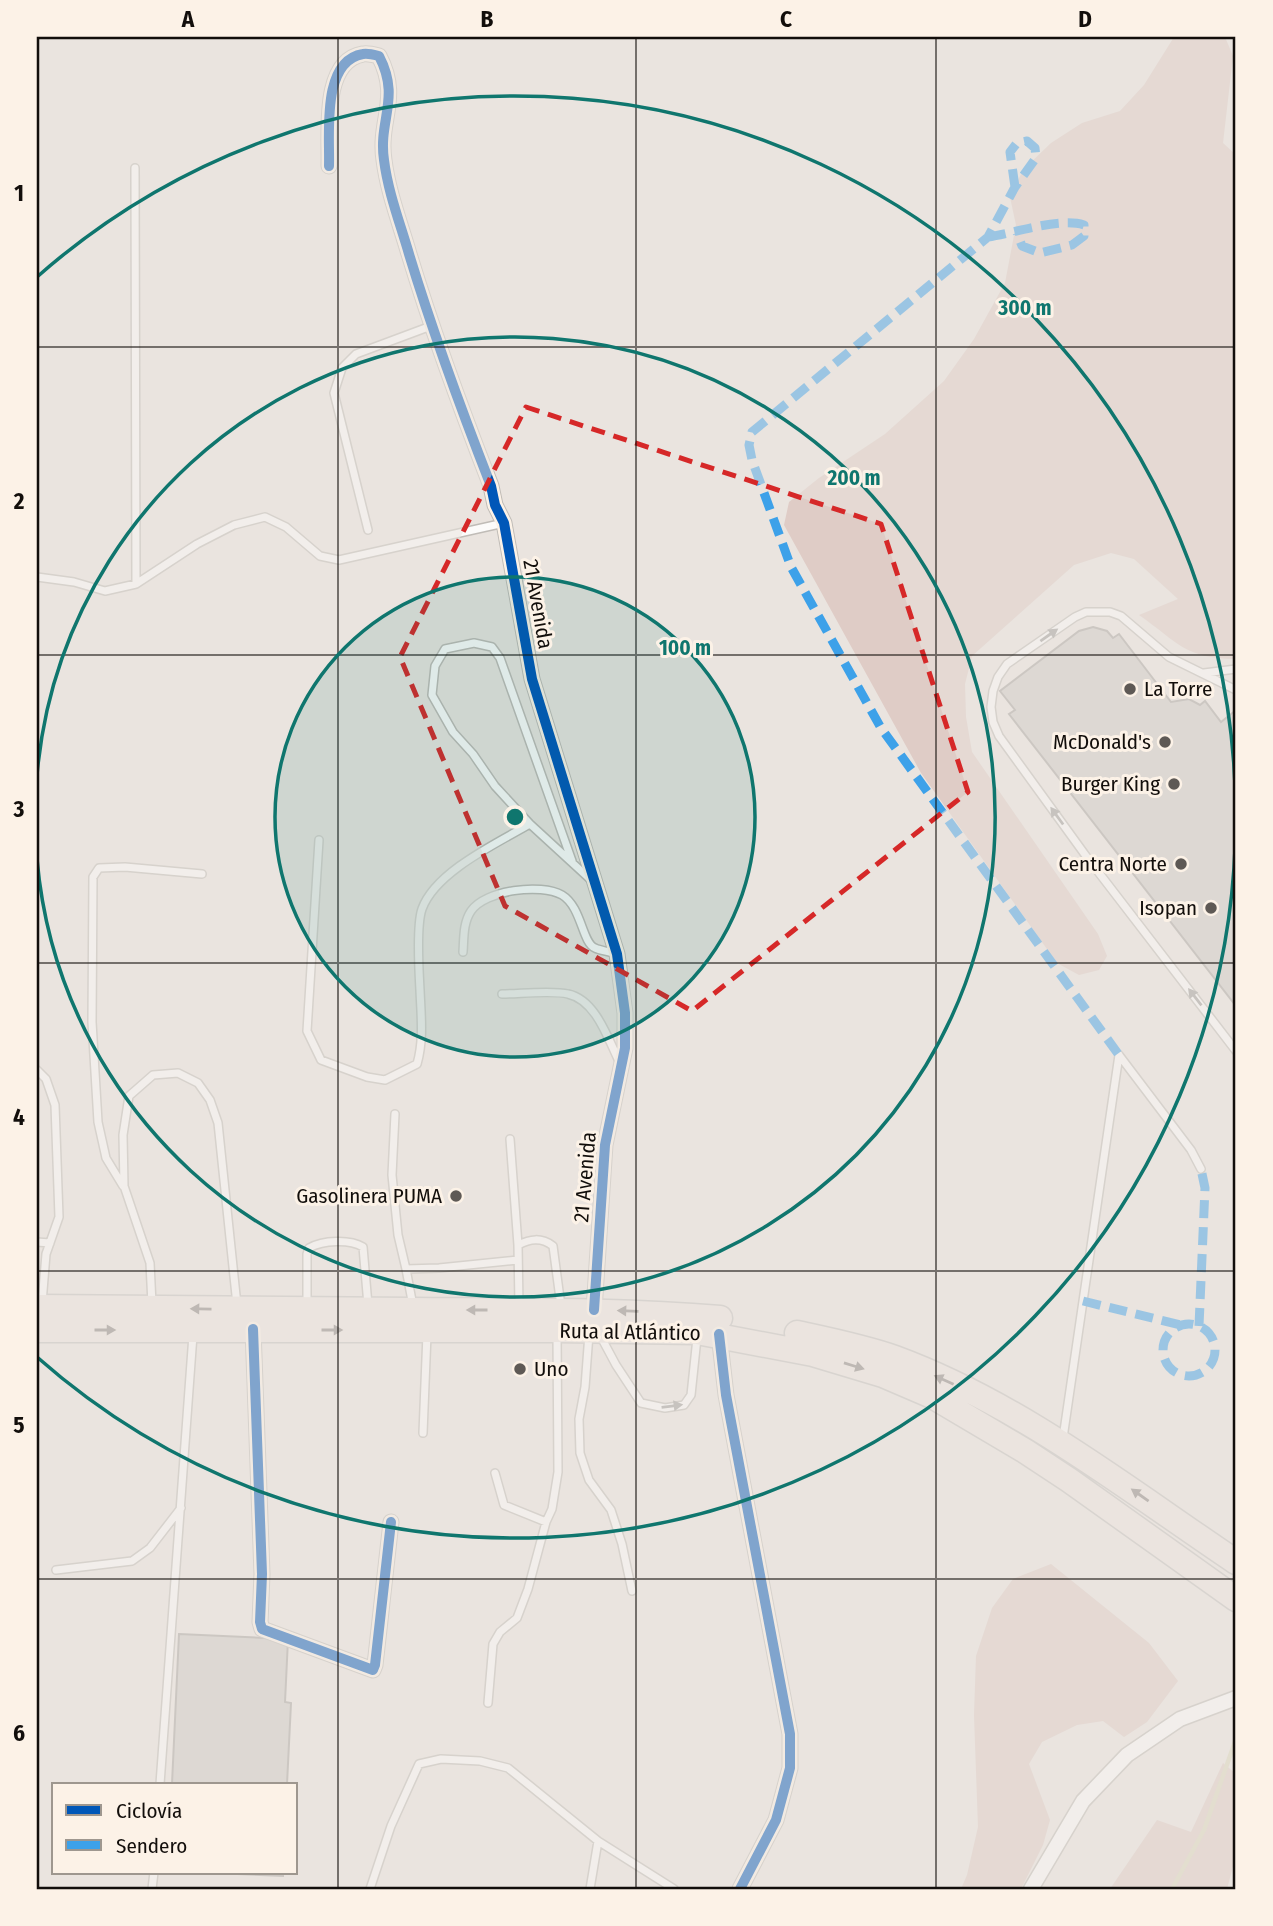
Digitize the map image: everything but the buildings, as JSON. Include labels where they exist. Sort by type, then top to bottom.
[{"type":"highway","name":"Ruta al Atlántico","points":[[39,1315],[152,1308],[368,1309],[420,1320],[560,1320],[708,1333],[813,1354],[883,1375],[932,1396],[1025,1451],[1234,1594]]},
{"type":"highway","name":"Ruta al Atlántico","points":[[39,1315],[193,1330],[420,1320],[519,1310],[560,1320]]},
{"type":"highway","name":"Ruta al Atlántico","points":[[594,1323],[645,1311],[722,1318],[815,1337],[894,1358],[974,1393],[1127,1485],[1213,1546],[1236,1559]]},
{"type":"street","name":"21 Avenida","points":[[329,166],[331,86],[346,62],[363,54],[379,56],[388,73],[390,94],[383,159],[394,203],[431,326],[491,486],[495,505],[504,523],[531,679],[617,954],[625,1013],[625,1048],[605,1146],[594,1323]]},
{"type":"street","points":[[253,1329],[262,1629],[373,1670],[376,1665],[391,1522]]},
{"type":"street","points":[[708,1333],[726,1395],[790,1734],[790,1768],[776,1820],[740,1889]]},
{"type":"street","points":[[1031,1889],[1083,1801],[1127,1755],[1180,1719],[1236,1698]]},
{"type":"lane","points":[[135,168],[136,584]]},
{"type":"lane","points":[[368,530],[334,393],[342,368],[356,354],[431,326]]},
{"type":"lane","points":[[37,577],[74,582],[105,591],[136,584],[215,534],[234,525],[265,517],[286,527],[320,556],[340,560],[504,523]]},
{"type":"lane","points":[[1236,690],[1168,657],[1121,616],[1098,611],[1075,617],[1007,664],[998,677],[991,707],[999,736],[1086,856],[1236,1051]]},
{"type":"lane","points":[[572,861],[500,658],[492,647],[474,643],[444,649],[435,666],[432,695],[453,732],[473,754],[495,786],[530,824],[597,885]]},
{"type":"lane","points":[[1203,673],[1236,669]]},
{"type":"lane","points":[[319,840],[307,1031],[321,1060],[366,1077],[385,1080],[417,1064],[422,1046],[418,954],[422,909],[438,883],[530,824]]},
{"type":"lane","points":[[152,1308],[150,1263],[124,1186],[106,1158],[98,1122],[92,1022],[93,877],[99,868],[112,867],[202,874]]},
{"type":"lane","points":[[463,952],[464,931],[472,910],[487,897],[538,889],[562,895],[573,906],[582,922],[586,939],[593,948],[617,954]]},
{"type":"lane","points":[[502,994],[568,993],[583,1001],[595,1014],[621,1065]]},
{"type":"lane","points":[[1062,1445],[1119,1055],[1191,1150],[1201,1169]]},
{"type":"lane","points":[[37,1070],[46,1079],[55,1105],[59,1217],[44,1265],[39,1315]]},
{"type":"lane","points":[[124,1186],[123,1135],[129,1096],[153,1075],[178,1073],[198,1083],[211,1100],[218,1123],[238,1309]]},
{"type":"lane","points":[[395,1114],[392,1175],[398,1235],[420,1320],[423,1433]]},
{"type":"lane","points":[[510,1139],[518,1245],[519,1310]]},
{"type":"lane","points":[[488,1703],[494,1644],[500,1632],[517,1618],[528,1589],[552,1510],[558,1472],[560,1320],[553,1246],[547,1241],[535,1239],[518,1245]]},
{"type":"lane","points":[[307,1310],[309,1248],[354,1241],[363,1247],[365,1255],[368,1309]]},
{"type":"lane","points":[[37,1242],[50,1243]]},
{"type":"lane","points":[[406,1269],[518,1260]]},
{"type":"lane","points":[[594,1323],[616,1365],[641,1403],[665,1408],[684,1405],[691,1395],[708,1333]]},
{"type":"lane","points":[[594,1323],[579,1419],[580,1452],[589,1480],[611,1510],[622,1544],[632,1591]]},
{"type":"lane","points":[[160,1783],[193,1330]]},
{"type":"lane","points":[[495,1473],[504,1505],[547,1522]]},
{"type":"lane","points":[[55,1570],[132,1561],[150,1548],[181,1508]]},
{"type":"lane","points":[[370,1889],[391,1826],[419,1764],[441,1759],[480,1761],[508,1768],[598,1841],[674,1889]]},
{"type":"lane","points":[[590,1889],[598,1841]]},
{"type":"highlighted area","points":[[526,407],[881,524],[968,792],[692,1011],[505,906],[400,657]]},
{"type":"shaded area","points":[[1174,37],[1225,37],[1233,56],[1223,143],[1236,155],[1236,659],[1193,652],[1139,615],[1178,599],[1134,559],[1111,553],[1074,565],[972,656],[965,684],[966,717],[972,752],[1098,934],[1107,956],[1099,970],[1079,975],[1057,963],[921,773],[784,525],[789,502],[819,478],[885,434],[944,381],[974,339],[1005,283],[1016,225],[1010,197],[1023,170],[1051,143],[1082,123],[1120,111],[1144,85]]},
{"type":"shaded area","points":[[1051,1564],[1149,1643],[1178,1681],[1147,1722],[1124,1737],[1103,1721],[1077,1725],[1042,1742],[1029,1764],[1050,1820],[1043,1845],[1021,1889],[961,1889],[978,1827],[974,1715],[976,1656],[992,1608],[1013,1579]]},
{"type":"shaded area","points":[[1223,1763],[1236,1774],[1236,1855],[1227,1889],[1110,1889],[1157,1820],[1191,1832]]},
{"type":"waterway","points":[[1172,1889],[1204,1830],[1236,1739]]},
{"type":"marked path","points":[[1015,187],[1010,152],[1017,143],[1027,141],[1035,148],[1036,158],[1015,187],[988,237],[752,432],[749,445],[791,567],[881,728],[1119,1055]]},
{"type":"marked path","points":[[988,237],[1050,224],[1084,225],[1084,236],[1072,245],[1040,253],[1022,246],[1017,233]]},
{"type":"marked path","points":[[1199,1326],[1205,1188],[1201,1169]]},
{"type":"marked path","points":[[1083,1301],[1181,1325]]},
{"type":"marked path","points":[[1189,1324],[1199,1326],[1207,1332],[1213,1340],[1215,1350],[1213,1360],[1207,1368],[1199,1374],[1189,1376],[1179,1374],[1171,1368],[1165,1360],[1163,1350],[1165,1340],[1171,1332],[1179,1326],[1189,1324]]},
{"type":"cycle path","points":[[329,166],[329,118],[334,84],[340,70],[350,60],[363,54],[379,56],[388,84],[383,146],[391,196],[458,400],[491,486],[495,505],[504,523],[532,679],[617,954],[625,1013],[625,1048],[605,1145],[594,1310]]},
{"type":"cycle path","points":[[253,1329],[262,1629],[373,1670],[391,1522]]},
{"type":"cycle path","points":[[719,1334],[726,1395],[790,1734],[790,1768],[776,1820],[740,1889]]},
{"type":"place","name":"La Torre","points":[[1130,689]]},
{"type":"place","name":"McDonald's","points":[[1165,742]]},
{"type":"place","name":"Burger King","points":[[1174,784]]},
{"type":"place","name":"Centra Norte","points":[[1181,864]]},
{"type":"place","name":"Isopan","points":[[1211,908]]},
{"type":"place","name":"Gasolinera PUMA","points":[[456,1196]]},
{"type":"place","name":"Uno","points":[[520,1369]]}]
